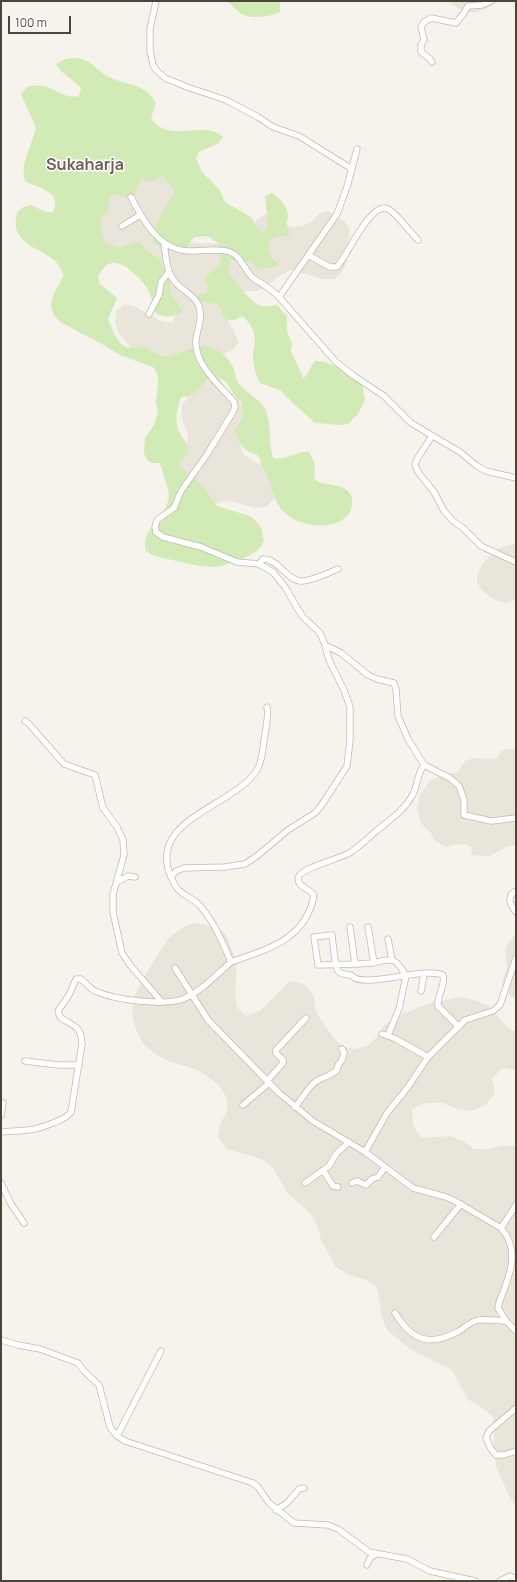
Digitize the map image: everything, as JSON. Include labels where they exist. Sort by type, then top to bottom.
[{"type":"street","points":[[156,1],[150,29],[150,50],[153,65],[165,78],[187,88],[226,100],[273,127],[299,136],[352,169]]},
{"type":"street","points":[[432,62],[422,52],[421,48],[424,40],[421,27],[424,22],[431,18],[452,23],[456,22],[468,6],[482,5],[491,1]]},
{"type":"street","points":[[279,296],[337,214],[357,149]]},
{"type":"street","points":[[131,197],[140,215],[155,235],[164,242],[182,251],[219,250],[231,252],[237,256],[252,278],[268,287],[279,296],[336,362],[384,396],[411,422],[460,452],[477,466],[516,478]]},
{"type":"street","points":[[308,255],[330,267],[337,267],[366,222],[384,208],[387,208],[418,240]]},
{"type":"street","points":[[122,226],[140,215]]},
{"type":"street","points":[[164,242],[169,272],[176,284],[194,298],[198,304],[200,311],[196,340],[198,355],[209,372],[234,402],[235,407],[206,456],[181,491],[174,508],[157,520],[155,531],[163,538],[201,547],[237,562],[259,564],[270,569],[281,581],[302,616],[317,629],[326,645],[329,660],[344,690],[350,707],[350,740],[347,766],[322,806],[312,816],[288,830],[249,862],[233,866],[184,868],[176,871],[171,877]]},
{"type":"street","points":[[149,314],[158,296],[162,282],[169,272]]},
{"type":"street","points":[[432,436],[417,459],[415,465],[418,472],[434,492],[444,511],[453,521],[463,528],[481,546],[516,562]]},
{"type":"street","points":[[259,564],[263,559],[272,561],[291,577],[301,581],[338,569]]},
{"type":"street","points":[[326,645],[341,653],[373,678],[394,682],[396,688],[398,716],[408,739],[424,765],[450,778],[460,786],[463,796],[463,812],[465,816],[491,821],[516,818]]},
{"type":"street","points":[[231,962],[207,915],[199,905],[178,891],[167,865],[166,854],[168,845],[174,835],[206,809],[238,788],[257,770],[263,749],[267,707]]},
{"type":"street","points":[[25,721],[64,764],[95,775],[103,808],[117,827],[124,840],[124,854],[113,894],[113,912],[122,953],[130,965],[161,1001]]},
{"type":"street","points":[[1,1132],[34,1130],[66,1117],[73,1108],[82,1035],[78,1028],[60,1017],[58,1011],[69,995],[76,979],[81,979],[91,989],[103,994],[140,1001],[176,1000],[191,995],[213,979],[231,962],[284,941],[295,933],[308,913],[314,896],[312,892],[300,884],[298,878],[299,876],[304,871],[314,866],[347,854],[358,848],[404,808],[413,794],[418,773],[424,765]]},
{"type":"street","points":[[117,882],[128,876],[136,877]]},
{"type":"street","points":[[516,891],[512,893],[510,897],[512,907],[516,912]]},
{"type":"street","points":[[510,897],[516,900]]},
{"type":"street","points":[[350,927],[356,964]]},
{"type":"street","points":[[368,927],[374,963]]},
{"type":"street","points":[[428,1057],[385,1034],[399,1009],[406,976],[397,963],[392,960],[374,963],[356,964],[337,964],[318,965],[314,937],[332,935],[337,964],[339,972],[341,974],[349,974],[357,979],[377,980],[406,976],[438,973],[444,976],[438,1006],[458,1026]]},
{"type":"street","points":[[388,939],[392,960]]},
{"type":"street","points":[[365,1152],[387,1112],[408,1087],[428,1057],[465,1020],[493,1011],[500,1005],[516,958]]},
{"type":"street","points":[[174,968],[208,1020],[268,1082],[295,1107],[316,1123],[365,1152],[413,1188],[446,1197],[461,1204],[501,1228],[509,1238],[512,1251],[509,1275],[498,1304],[498,1308],[506,1321],[516,1331]]},
{"type":"street","points":[[421,991],[424,974]]},
{"type":"street","points":[[243,1105],[268,1082],[283,1063],[283,1060],[276,1053],[276,1050],[306,1018]]},
{"type":"street","points":[[295,1107],[315,1082],[337,1070],[344,1053],[342,1049]]},
{"type":"street","points":[[25,1061],[58,1065],[79,1065]]},
{"type":"street","points":[[1,1115],[3,1103]]},
{"type":"street","points":[[305,1183],[329,1166],[336,1154],[349,1142]]},
{"type":"street","points":[[352,1183],[357,1181],[366,1185],[372,1178],[378,1177],[385,1167]]},
{"type":"street","points":[[323,1170],[333,1186],[338,1187]]},
{"type":"street","points":[[1,1183],[11,1204],[24,1223]]},
{"type":"street","points":[[434,1237],[461,1204]]},
{"type":"street","points":[[501,1228],[516,1205]]},
{"type":"street","points":[[395,1313],[402,1326],[412,1334],[432,1340],[447,1337],[476,1320],[506,1321]]},
{"type":"street","points":[[1,1340],[40,1349],[78,1363],[99,1385],[108,1422],[117,1436],[125,1441],[253,1483],[258,1487],[265,1498],[276,1510],[294,1523],[309,1525],[324,1524],[332,1526],[344,1533],[364,1549],[376,1554],[403,1558],[430,1571],[458,1579],[475,1581]]},
{"type":"street","points":[[117,1436],[162,1351]]},
{"type":"street","points":[[516,1408],[489,1431],[486,1438],[491,1449],[496,1455],[504,1455],[516,1450]]},
{"type":"street","points":[[276,1510],[286,1503],[299,1489],[304,1488]]},
{"type":"street","points":[[367,1565],[370,1558],[376,1554]]},
{"type":"street","points":[[500,1581],[510,1576],[516,1580]]},
{"type":"shaded area","points":[[449,1],[499,1],[488,8],[477,12],[470,12],[462,10],[449,3]]},
{"type":"shaded area","points":[[168,152],[189,243],[220,244],[254,229],[256,220],[265,214],[282,224],[293,227],[303,226],[312,221],[319,214],[328,211],[344,221],[350,229],[346,251],[347,262],[342,272],[334,279],[323,279],[291,270],[282,274],[265,288],[255,291],[234,292],[220,305],[239,342],[233,350],[223,354],[216,368],[223,386],[238,400],[248,417],[240,444],[243,454],[270,471],[274,480],[274,499],[266,507],[255,508],[235,502],[223,501],[213,505],[209,515],[179,464],[187,445],[188,435],[181,415],[182,405],[188,397],[168,363],[131,348],[117,331],[115,321],[117,310],[125,304],[134,306],[161,321],[172,323],[176,314],[117,248],[106,247],[83,207]]},
{"type":"shaded area","points":[[516,543],[516,599],[506,603],[492,598],[481,589],[477,582],[477,575],[483,563],[493,553],[500,548]]},
{"type":"shaded area","points":[[516,749],[516,845],[508,846],[490,856],[484,856],[471,855],[472,848],[466,844],[446,847],[434,840],[431,833],[421,823],[417,809],[420,794],[430,781],[441,775],[457,773],[465,761],[474,758],[497,758],[501,751]]},
{"type":"shaded area","points":[[192,923],[216,926],[226,935],[237,962],[235,993],[237,1007],[246,1016],[260,1011],[290,981],[304,984],[314,996],[316,1012],[333,1037],[343,1047],[355,1049],[367,1046],[377,1037],[384,1025],[395,1017],[433,1002],[462,997],[489,1006],[508,1028],[516,1032],[516,1070],[503,1068],[492,1078],[495,1093],[486,1105],[471,1111],[456,1109],[443,1103],[425,1103],[412,1109],[413,1124],[421,1138],[450,1136],[463,1141],[474,1149],[516,1146],[516,1507],[510,1498],[497,1469],[494,1455],[494,1427],[492,1415],[468,1399],[452,1370],[410,1349],[387,1330],[382,1317],[377,1287],[364,1279],[349,1275],[335,1266],[321,1240],[318,1227],[311,1214],[288,1194],[273,1168],[261,1159],[227,1149],[218,1137],[220,1124],[227,1112],[227,1099],[220,1087],[209,1077],[195,1069],[165,1060],[151,1051],[141,1041],[135,1027],[132,1011],[134,997],[142,980],[168,939],[180,929]]},
{"type":"shaded area","points":[[516,933],[516,998],[510,996],[502,982],[507,968],[505,952],[507,945]]},
{"type":"green space","points":[[227,1],[280,1],[280,12],[261,17],[246,16],[240,13]]},
{"type":"green space","points":[[65,59],[84,59],[109,77],[146,91],[156,103],[151,118],[158,126],[167,130],[176,131],[206,130],[215,132],[223,137],[219,143],[199,152],[196,158],[202,172],[219,189],[225,202],[251,217],[258,229],[264,232],[268,226],[265,196],[272,193],[278,197],[287,210],[289,236],[275,237],[269,241],[270,255],[280,264],[273,267],[259,269],[249,261],[242,264],[230,259],[228,273],[258,305],[277,305],[287,316],[287,331],[292,344],[291,351],[303,377],[302,379],[315,361],[328,363],[346,372],[362,384],[365,400],[358,414],[348,424],[341,425],[315,423],[280,390],[260,383],[253,361],[255,336],[248,322],[242,316],[235,320],[228,320],[223,317],[222,311],[217,304],[193,300],[199,294],[206,294],[208,287],[204,280],[220,265],[219,244],[208,236],[194,237],[184,252],[163,249],[152,241],[159,218],[173,195],[173,188],[164,177],[157,177],[153,182],[146,181],[141,177],[134,195],[127,197],[113,194],[109,199],[108,212],[102,217],[102,237],[107,243],[117,248],[139,241],[148,252],[161,260],[165,275],[170,278],[170,293],[179,305],[182,312],[169,317],[156,313],[151,296],[145,285],[136,275],[120,264],[114,263],[106,266],[98,276],[99,283],[117,298],[108,319],[116,337],[122,345],[131,348],[146,348],[160,355],[166,356],[175,355],[192,348],[203,346],[215,349],[222,353],[234,368],[236,379],[243,389],[259,401],[265,408],[268,419],[273,458],[279,459],[309,452],[313,458],[315,471],[314,479],[323,483],[341,487],[349,493],[352,499],[352,507],[349,514],[342,520],[327,525],[310,525],[294,519],[281,509],[274,496],[266,472],[261,466],[259,457],[243,448],[237,437],[235,431],[243,417],[241,402],[225,381],[213,374],[196,392],[181,397],[176,421],[177,426],[187,444],[189,452],[179,464],[189,475],[202,485],[217,506],[250,516],[256,521],[261,528],[264,541],[259,549],[252,554],[226,565],[209,567],[165,559],[146,551],[145,543],[147,536],[150,529],[164,510],[169,495],[162,468],[159,463],[152,463],[147,460],[144,453],[145,438],[154,425],[158,411],[156,403],[158,381],[157,373],[153,367],[120,355],[60,322],[52,310],[51,304],[54,293],[64,275],[56,262],[23,240],[16,227],[16,218],[19,210],[31,205],[46,212],[53,212],[55,205],[55,199],[52,195],[25,181],[25,161],[36,128],[21,94],[27,87],[43,86],[65,95],[79,96],[81,88],[61,71],[56,64]]},
{"type":"district","name":"Sukaharja","points":[[85,166]]}]
